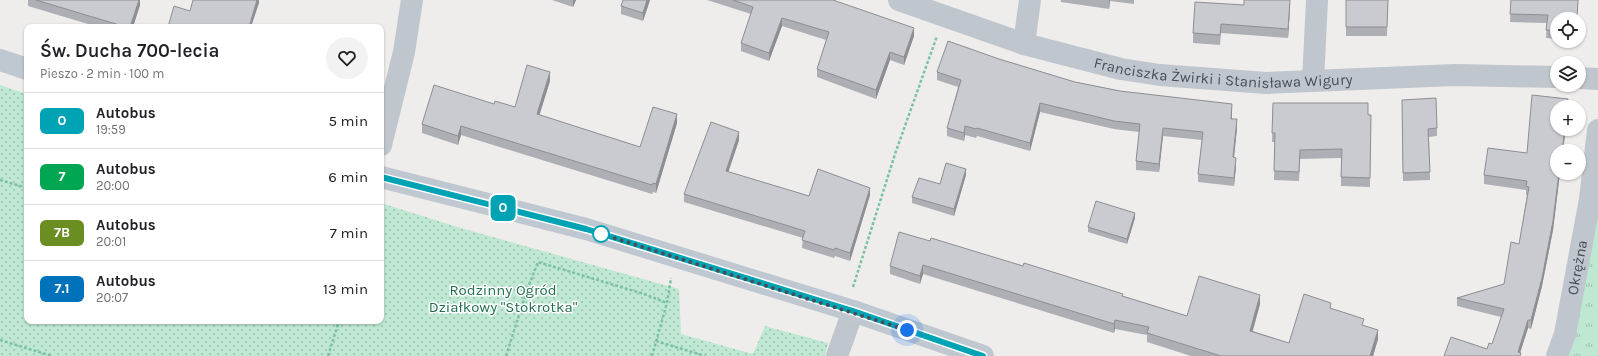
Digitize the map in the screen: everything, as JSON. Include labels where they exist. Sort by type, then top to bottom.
[{"type":"street","points":[[384,133],[404,52],[412,0]]},
{"type":"street","name":"Franciszka Żwirki i Stanisława Wigury","points":[[899,0],[1024,44],[1121,69],[1160,75],[1266,83],[1455,75],[1550,77]]},
{"type":"street","points":[[1024,44],[1030,0]]},
{"type":"street","points":[[1313,81],[1317,0]]},
{"type":"street","points":[[0,60],[24,68]]},
{"type":"street","points":[[1586,78],[1598,79]]},
{"type":"street","name":"Okrężna","points":[[1557,356],[1565,334],[1590,199],[1598,130]]},
{"type":"street","points":[[384,178],[586,229],[678,257],[852,302],[983,356]]},
{"type":"street","points":[[837,356],[852,302]]},
{"type":"path","points":[[852,302],[895,154],[944,16]]},
{"type":"path","points":[[0,180],[24,187]]},
{"type":"path","points":[[652,356],[667,303],[672,274],[678,257]]},
{"type":"path","points":[[506,356],[526,293],[538,262],[644,294],[667,303]]},
{"type":"path","points":[[328,356],[338,324]]},
{"type":"path","points":[[0,340],[52,356]]},
{"type":"path","points":[[656,341],[705,356]]},
{"type":"green space","name":"Rodzinny Ogród Działkowy \"Stokrotka\"","points":[[0,85],[24,93],[24,324],[384,324],[384,204],[464,229],[679,289],[681,334],[753,354],[765,326],[828,343],[825,356],[0,356]]},
{"type":"green space","points":[[1598,203],[1598,356],[1564,356]]},
{"type":"building","points":[[36,0],[139,0],[131,24],[116,24]]},
{"type":"building","points":[[193,0],[257,0],[250,24],[169,24],[174,6],[190,11]]},
{"type":"building","points":[[623,0],[647,0],[643,13],[621,6]]},
{"type":"building","points":[[733,0],[833,0],[914,28],[904,57],[890,52],[876,90],[817,69],[829,32],[782,18],[769,53],[741,43],[753,7]]},
{"type":"building","points":[[1244,0],[1290,0],[1288,29],[1221,24],[1220,35],[1193,33],[1195,2],[1244,5]]},
{"type":"building","points":[[1346,0],[1388,0],[1387,27],[1346,27]]},
{"type":"building","points":[[1511,0],[1578,0],[1577,12],[1550,12],[1550,30],[1546,30],[1548,15],[1510,14]]},
{"type":"building","points":[[948,41],[999,59],[1075,82],[1120,91],[1232,104],[1231,119],[1237,119],[1233,157],[1236,158],[1234,178],[1198,174],[1203,132],[1163,128],[1159,164],[1136,161],[1140,124],[1114,121],[1040,103],[1030,143],[977,128],[965,126],[964,133],[947,128],[961,80],[937,72]]},
{"type":"building","points":[[527,65],[550,72],[537,114],[640,147],[653,107],[677,114],[656,184],[653,183],[652,185],[461,126],[458,136],[422,124],[434,85],[494,104],[495,101],[515,107]]},
{"type":"building","points":[[1532,95],[1568,99],[1550,100],[1550,136],[1564,136],[1563,144],[1550,144],[1550,180],[1558,180],[1553,221],[1542,278],[1531,320],[1528,320],[1518,352],[1521,353],[1520,356],[1444,356],[1451,337],[1487,349],[1489,343],[1492,344],[1504,309],[1457,298],[1504,284],[1511,242],[1519,244],[1529,187],[1526,186],[1527,181],[1484,175],[1488,148],[1527,153]]},
{"type":"building","points":[[1436,98],[1437,128],[1428,129],[1430,172],[1403,173],[1402,100]]},
{"type":"building","points":[[1273,103],[1368,103],[1368,115],[1371,115],[1370,178],[1341,177],[1342,149],[1300,150],[1299,172],[1274,171],[1275,133],[1272,133]]},
{"type":"building","points":[[711,122],[739,132],[726,171],[809,196],[818,169],[870,188],[850,253],[835,248],[834,250],[802,240],[805,231],[684,194]]},
{"type":"building","points":[[946,163],[966,169],[954,209],[912,197],[919,178],[940,184]]},
{"type":"building","points":[[1096,201],[1135,213],[1127,239],[1088,227]]},
{"type":"building","points":[[899,232],[930,241],[931,238],[1023,266],[1024,263],[1187,316],[1199,276],[1260,295],[1250,331],[1289,343],[1304,294],[1331,303],[1330,308],[1364,319],[1362,325],[1378,330],[1370,356],[1221,356],[1147,333],[1149,327],[1115,320],[1114,324],[923,265],[920,276],[890,266]]},
{"type":"bus line","name":"0","points":[[384,178],[414,187],[586,229],[853,311],[893,324],[947,345],[983,356]]},
{"type":"route","points":[[601,234],[853,311],[907,330]]}]
